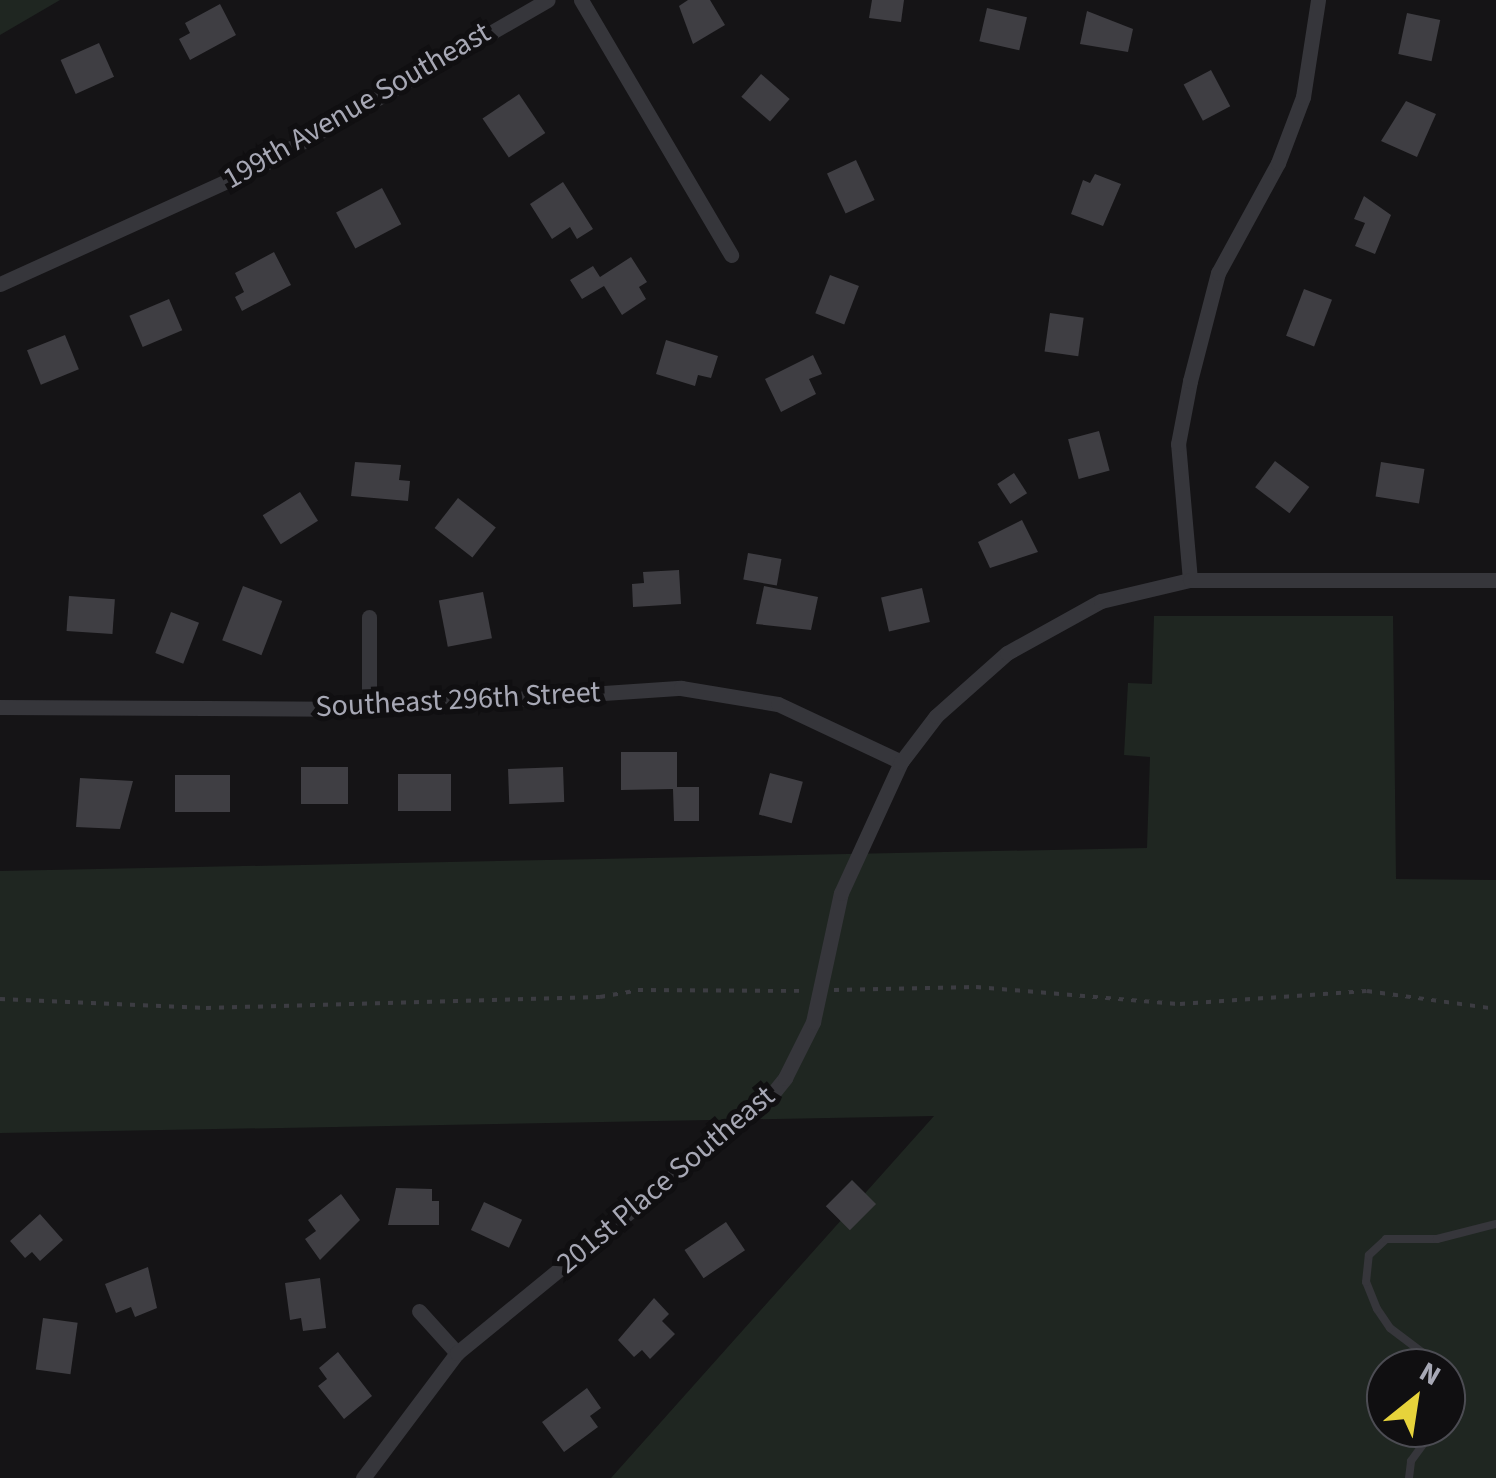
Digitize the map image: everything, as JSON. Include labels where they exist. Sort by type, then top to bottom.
[{"type":"street","name":"199th Avenue Southeast","points":[[0,284],[260,166],[548,0]]},
{"type":"street","points":[[581,0],[731,255]]},
{"type":"street","points":[[1190,580],[1178,444],[1190,381],[1218,273],[1278,163],[1303,97],[1318,0]]},
{"type":"street","name":"201st Place Southeast","points":[[363,1478],[457,1353],[769,1098],[801,1051],[820,990],[841,893],[901,762],[936,716],[1036,633],[1100,601],[1190,580],[1496,580]]},
{"type":"street","points":[[369,617],[369,709]]},
{"type":"street","name":"Southeast 296th Street","points":[[0,708],[369,709],[714,690],[812,716],[901,762]]},
{"type":"street","points":[[419,1312],[457,1353]]},
{"type":"lane","points":[[1415,1348],[1390,1328],[1366,1282],[1369,1256],[1386,1239],[1437,1239],[1496,1224]]},
{"type":"lane","points":[[1409,1478],[1410,1460],[1419,1448]]},
{"type":"path","points":[[0,999],[206,1008],[600,997],[638,990],[976,986],[1180,1004],[1367,991],[1496,1008]]},
{"type":"shaded area","points":[[0,0],[60,0],[0,35]]},
{"type":"shaded area","points":[[1154,616],[1393,616],[1396,879],[1496,880],[1496,1478],[611,1478],[934,1116],[0,1133],[0,871],[1147,848],[1150,757],[1124,755],[1128,683],[1152,684]]},
{"type":"building","points":[[688,0],[710,0],[725,25],[693,44],[679,6]]},
{"type":"building","points":[[872,0],[904,0],[901,22],[869,18]]},
{"type":"building","points":[[220,4],[236,35],[190,60],[179,39],[190,33],[185,23]]},
{"type":"building","points":[[987,8],[1027,17],[1019,50],[979,41]]},
{"type":"building","points":[[1087,11],[1133,29],[1128,52],[1080,44]]},
{"type":"building","points":[[1407,13],[1440,20],[1432,61],[1398,54]]},
{"type":"building","points":[[99,43],[114,77],[76,94],[61,60]]},
{"type":"building","points":[[1211,70],[1230,106],[1203,121],[1184,85]]},
{"type":"building","points":[[761,74],[790,99],[770,122],[741,97]]},
{"type":"building","points":[[519,94],[545,133],[509,158],[483,119]]},
{"type":"building","points":[[1406,101],[1436,114],[1417,157],[1381,141]]},
{"type":"building","points":[[856,160],[875,200],[846,213],[827,174]]},
{"type":"building","points":[[1095,174],[1121,184],[1103,226],[1071,214],[1083,180],[1090,183]]},
{"type":"building","points":[[563,182],[593,229],[577,239],[570,227],[552,239],[530,204]]},
{"type":"building","points":[[382,188],[401,224],[355,249],[336,212]]},
{"type":"building","points":[[1364,196],[1391,215],[1375,254],[1355,246],[1365,223],[1354,219]]},
{"type":"building","points":[[274,252],[291,285],[242,311],[235,297],[244,292],[235,273]]},
{"type":"building","points":[[631,257],[647,282],[639,287],[646,299],[622,315],[604,286],[582,299],[570,280],[593,266],[600,277]]},
{"type":"building","points":[[830,275],[859,286],[844,324],[815,313]]},
{"type":"building","points":[[1304,289],[1332,300],[1314,346],[1286,336]]},
{"type":"building","points":[[169,299],[182,330],[143,347],[129,316]]},
{"type":"building","points":[[1050,313],[1084,318],[1078,356],[1045,352]]},
{"type":"building","points":[[65,335],[79,369],[41,385],[27,350]]},
{"type":"building","points":[[666,340],[718,356],[711,378],[698,375],[695,386],[656,374]]},
{"type":"building","points":[[813,355],[822,374],[809,379],[816,394],[781,412],[765,379]]},
{"type":"building","points":[[1099,431],[1110,471],[1079,479],[1068,439]]},
{"type":"building","points":[[1275,461],[1309,487],[1289,513],[1255,487]]},
{"type":"building","points":[[355,462],[401,465],[399,480],[410,481],[408,501],[351,496]]},
{"type":"building","points":[[1381,462],[1424,469],[1419,503],[1376,497]]},
{"type":"building","points":[[1014,473],[1027,493],[1010,504],[997,484]]},
{"type":"building","points":[[300,492],[318,521],[281,544],[263,515]]},
{"type":"building","points":[[458,498],[496,528],[472,557],[435,528]]},
{"type":"building","points":[[1022,520],[1038,552],[990,568],[978,542]]},
{"type":"building","points":[[748,553],[781,559],[777,585],[743,580]]},
{"type":"building","points":[[679,570],[681,604],[633,607],[632,584],[644,583],[643,572]]},
{"type":"building","points":[[243,586],[282,601],[261,655],[222,640]]},
{"type":"building","points":[[764,586],[818,597],[811,630],[756,624]]},
{"type":"building","points":[[922,588],[930,622],[889,632],[881,597]]},
{"type":"building","points":[[483,592],[492,638],[448,647],[439,601]]},
{"type":"building","points":[[69,596],[115,599],[112,634],[67,631]]},
{"type":"building","points":[[171,612],[199,623],[183,664],[155,653]]},
{"type":"building","points":[[621,752],[677,752],[677,787],[699,787],[699,821],[674,821],[673,789],[621,790]]},
{"type":"building","points":[[301,767],[348,767],[348,804],[301,804]]},
{"type":"building","points":[[563,767],[564,802],[509,804],[508,769]]},
{"type":"building","points":[[770,773],[803,782],[792,823],[759,815]]},
{"type":"building","points":[[398,774],[451,774],[451,811],[398,811]]},
{"type":"building","points":[[175,775],[230,775],[230,812],[175,812]]},
{"type":"building","points":[[80,778],[133,781],[120,829],[76,827]]},
{"type":"building","points":[[852,1180],[876,1204],[850,1230],[826,1206]]},
{"type":"building","points":[[396,1188],[432,1189],[432,1201],[439,1201],[439,1225],[388,1225]]},
{"type":"building","points":[[341,1194],[360,1220],[320,1260],[305,1239],[316,1231],[308,1220]]},
{"type":"building","points":[[484,1202],[522,1220],[509,1248],[471,1230]]},
{"type":"building","points":[[40,1214],[63,1240],[40,1261],[32,1252],[25,1258],[10,1241]]},
{"type":"building","points":[[726,1222],[745,1250],[704,1278],[685,1250]]},
{"type":"building","points":[[148,1267],[157,1308],[135,1317],[131,1307],[116,1313],[105,1284]]},
{"type":"building","points":[[320,1278],[326,1328],[303,1331],[301,1318],[290,1320],[285,1283]]},
{"type":"building","points":[[654,1298],[669,1314],[662,1321],[675,1334],[650,1359],[642,1350],[634,1357],[618,1340]]},
{"type":"building","points":[[43,1318],[78,1323],[70,1374],[36,1369]]},
{"type":"building","points":[[338,1352],[372,1396],[344,1419],[318,1386],[327,1379],[319,1368]]},
{"type":"building","points":[[587,1388],[601,1408],[590,1416],[598,1427],[564,1452],[542,1422]]}]
